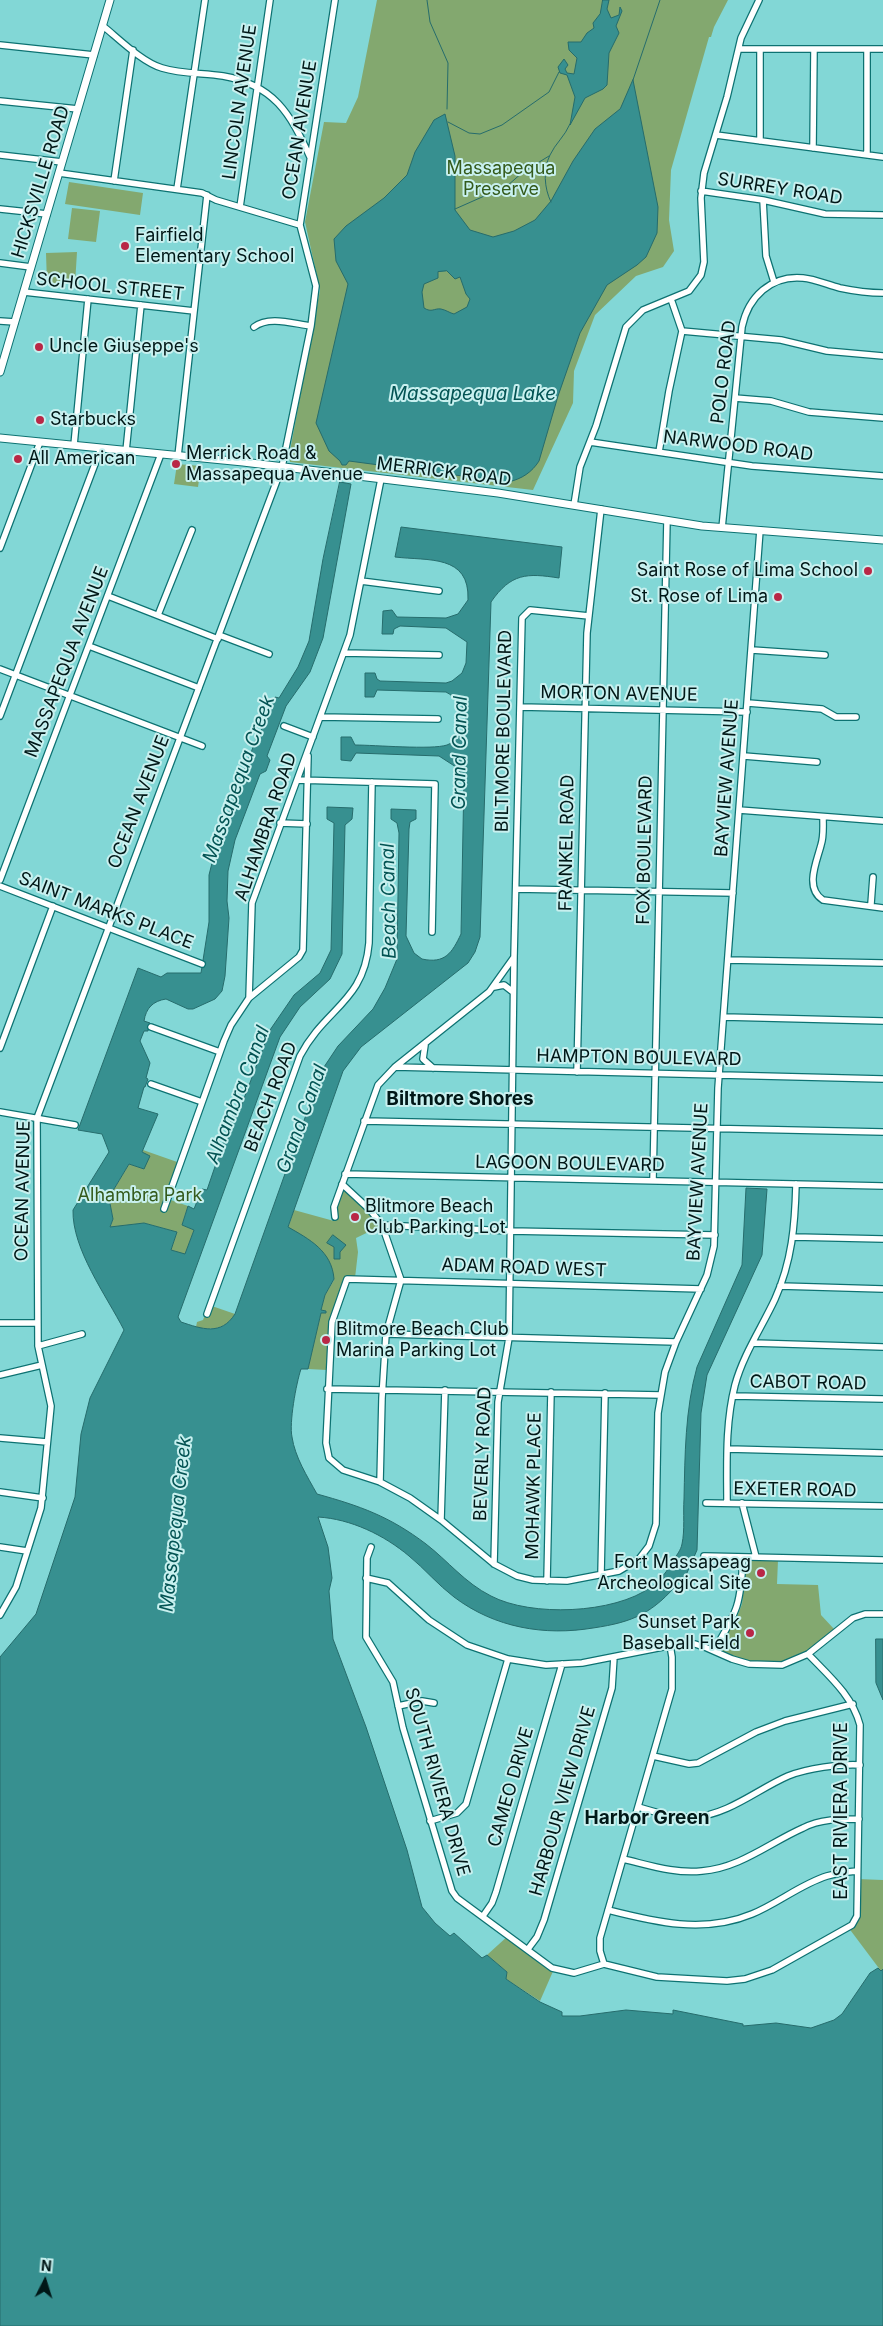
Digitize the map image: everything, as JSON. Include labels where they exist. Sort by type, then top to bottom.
[{"type":"main road","name":"HICKSVILLE ROAD","points":[[0,372],[103,26],[108,0]]},
{"type":"main road","name":"MERRICK ROAD","points":[[0,438],[381,479],[574,505],[722,528],[883,540]]},
{"type":"street","points":[[177,190],[204,0]]},
{"type":"street","name":"LINCOLN AVENUE","points":[[240,207],[270,0]]},
{"type":"street","name":"OCEAN AVENUE","points":[[0,1615],[13,1596],[43,1498],[50,1398],[38,1346],[37,1118],[282,467],[311,326],[316,286],[300,225],[335,0]]},
{"type":"street","points":[[574,505],[580,467],[590,442],[626,327],[643,310],[672,299],[693,287],[703,271],[701,191],[704,173],[716,135],[743,31],[760,0]]},
{"type":"street","points":[[103,26],[133,50],[161,68],[224,76],[257,86],[280,103],[290,117],[310,157]]},
{"type":"street","points":[[0,45],[94,55]]},
{"type":"street","points":[[739,49],[883,49]]},
{"type":"street","points":[[760,49],[760,141]]},
{"type":"street","points":[[813,148],[814,49]]},
{"type":"street","points":[[867,49],[867,155]]},
{"type":"street","points":[[114,180],[133,50]]},
{"type":"street","points":[[0,101],[78,109]]},
{"type":"street","points":[[716,135],[883,157]]},
{"type":"street","points":[[301,137],[313,139]]},
{"type":"street","points":[[0,156],[62,162]]},
{"type":"street","points":[[59,172],[207,195],[216,200],[300,225]]},
{"type":"street","name":"SURREY ROAD","points":[[701,191],[763,200],[825,214],[883,215]]},
{"type":"street","points":[[178,456],[207,195]]},
{"type":"street","points":[[763,200],[766,256],[774,282],[803,278],[851,290],[883,293]]},
{"type":"street","points":[[0,209],[47,214]]},
{"type":"street","points":[[0,263],[31,266]]},
{"type":"street","name":"POLO ROAD","points":[[722,528],[744,321],[749,307],[760,292],[774,282]]},
{"type":"street","name":"SCHOOL STREET","points":[[24,292],[194,311]]},
{"type":"street","points":[[74,445],[88,299]]},
{"type":"street","points":[[659,452],[669,391],[682,331],[672,299]]},
{"type":"street","points":[[126,451],[141,305]]},
{"type":"street","points":[[0,321],[15,322]]},
{"type":"street","points":[[254,327],[264,321],[311,326]]},
{"type":"street","points":[[682,331],[781,340],[827,351],[883,356]]},
{"type":"street","points":[[735,398],[771,401],[810,412],[883,418]]},
{"type":"street","points":[[0,548],[40,442]]},
{"type":"street","name":"NARWOOD ROAD","points":[[590,442],[728,463],[883,476]]},
{"type":"street","points":[[0,716],[101,448]]},
{"type":"street","name":"MASSAPEQUA AVENUE","points":[[0,880],[162,454]]},
{"type":"street","name":"ALHAMBRA ROAD","points":[[164,1209],[220,1052],[231,1025],[248,998],[252,903],[350,635],[381,479]]},
{"type":"street","points":[[589,616],[601,509]]},
{"type":"street","name":"FOX BOULEVARD","points":[[653,1180],[667,520]]},
{"type":"street","points":[[158,615],[192,530]]},
{"type":"street","name":"BAYVIEW AVENUE","points":[[346,1279],[332,1322],[327,1390],[326,1443],[329,1458],[343,1470],[380,1482],[410,1498],[441,1520],[494,1564],[517,1576],[547,1581],[567,1581],[619,1571],[631,1565],[644,1552],[653,1536],[656,1524],[658,1424],[661,1395],[676,1342],[711,1264],[714,1235],[719,1075],[760,530]]},
{"type":"street","points":[[361,581],[439,591]]},
{"type":"street","points":[[108,596],[269,654]]},
{"type":"street","name":"BILTMORE BOULEVARD","points":[[514,956],[522,618],[530,610],[589,616]]},
{"type":"street","name":"FRANKEL ROAD","points":[[578,1072],[585,708],[589,616]]},
{"type":"street","points":[[89,646],[199,688]]},
{"type":"street","points":[[752,650],[825,655]]},
{"type":"street","points":[[344,653],[439,655]]},
{"type":"street","points":[[0,669],[202,746]]},
{"type":"street","points":[[748,703],[822,709],[836,717],[856,717]]},
{"type":"street","name":"MORTON AVENUE","points":[[520,707],[747,712]]},
{"type":"street","points":[[320,717],[438,719]]},
{"type":"street","points":[[284,726],[313,737]]},
{"type":"street","points":[[248,998],[299,957],[303,950],[308,750]]},
{"type":"street","points":[[744,756],[817,762]]},
{"type":"street","points":[[298,780],[435,784],[432,932]]},
{"type":"street","name":"BEACH ROAD","points":[[207,1314],[300,1056],[319,1026],[352,994],[365,967],[369,943],[372,782]]},
{"type":"street","points":[[740,810],[883,821]]},
{"type":"street","points":[[824,817],[822,844],[816,859],[815,892],[823,900],[871,904],[883,908]]},
{"type":"street","points":[[280,823],[307,824]]},
{"type":"street","points":[[871,904],[873,877]]},
{"type":"street","name":"SAINT MARKS PLACE","points":[[0,886],[202,964]]},
{"type":"street","points":[[516,888],[733,893]]},
{"type":"street","points":[[0,1048],[53,906]]},
{"type":"street","points":[[335,1217],[334,1207],[378,1085],[395,1067],[426,1044],[494,987],[514,956]]},
{"type":"street","name":"BEVERLY ROAD","points":[[494,1564],[499,1391],[509,1338],[514,956]]},
{"type":"street","points":[[728,960],[883,963]]},
{"type":"street","points":[[494,987],[504,985],[513,992]]},
{"type":"street","points":[[724,1017],[883,1021]]},
{"type":"street","points":[[151,1027],[220,1052]]},
{"type":"street","points":[[426,1044],[423,1059],[433,1068]]},
{"type":"street","name":"HAMPTON BOULEVARD","points":[[395,1067],[883,1079]]},
{"type":"street","points":[[151,1084],[202,1102]]},
{"type":"street","points":[[0,1112],[75,1126]]},
{"type":"street","points":[[364,1121],[883,1132]]},
{"type":"street","name":"LAGOON BOULEVARD","points":[[345,1174],[883,1186]]},
{"type":"street","points":[[342,1184],[370,1210],[382,1225],[401,1280],[386,1334],[380,1482]]},
{"type":"street","points":[[727,1503],[728,1424],[732,1396],[741,1368],[780,1286],[788,1263],[794,1237],[796,1184]]},
{"type":"street","points":[[382,1225],[510,1231],[714,1235]]},
{"type":"street","points":[[794,1237],[883,1239]]},
{"type":"street","name":"ADAM ROAD WEST","points":[[346,1279],[701,1288]]},
{"type":"street","points":[[780,1286],[883,1289]]},
{"type":"street","points":[[0,1323],[37,1323]]},
{"type":"street","points":[[38,1346],[82,1334]]},
{"type":"street","points":[[386,1334],[676,1342]]},
{"type":"street","points":[[753,1343],[883,1347]]},
{"type":"street","points":[[0,1375],[42,1365]]},
{"type":"street","points":[[327,1390],[445,1390],[661,1395]]},
{"type":"street","points":[[441,1520],[445,1390]]},
{"type":"street","name":"MOHAWK PLACE","points":[[547,1581],[552,1392]]},
{"type":"street","points":[[601,1574],[605,1393]]},
{"type":"street","name":"CABOT ROAD","points":[[732,1396],[883,1399]]},
{"type":"street","points":[[0,1438],[47,1442]]},
{"type":"street","points":[[728,1449],[883,1453]]},
{"type":"street","points":[[0,1492],[43,1498]]},
{"type":"street","name":"EXETER ROAD","points":[[706,1503],[883,1506]]},
{"type":"street","points":[[742,1503],[756,1557]]},
{"type":"street","points":[[0,1547],[27,1551]]},
{"type":"street","name":"SOUTH RIVIERA DRIVE","points":[[371,1547],[367,1558],[366,1637],[390,1675],[403,1728],[452,1891],[457,1898],[552,1968],[559,1971],[581,1972],[604,1964]]},
{"type":"street","points":[[704,1556],[883,1560]]},
{"type":"street","points":[[714,1650],[734,1619],[739,1605],[743,1557]]},
{"type":"street","points":[[366,1578],[388,1583],[429,1620],[459,1641],[483,1652],[527,1663],[562,1664],[614,1657],[670,1645],[695,1644],[714,1650],[732,1660],[761,1666],[782,1664],[808,1654],[853,1618],[865,1614],[883,1614]]},
{"type":"street","points":[[604,1964],[599,1946],[672,1689],[670,1645]]},
{"type":"street","name":"EAST RIVIERA DRIVE","points":[[604,1964],[657,1977],[727,1981],[745,1979],[772,1970],[852,1925],[857,1916],[861,1732],[847,1695],[808,1654]]},
{"type":"street","name":"HARBOUR VIEW DRIVE","points":[[528,1949],[538,1937],[544,1920],[612,1688],[614,1657]]},
{"type":"street","points":[[430,1821],[457,1813],[466,1804],[508,1659]]},
{"type":"street","name":"CAMEO DRIVE","points":[[483,1916],[492,1903],[496,1892],[562,1664]]},
{"type":"street","points":[[398,1706],[422,1701],[434,1703]]},
{"type":"street","points":[[653,1756],[689,1764],[698,1763],[756,1732],[785,1721],[852,1704]]},
{"type":"street","points":[[638,1807],[680,1818],[696,1818],[719,1812],[790,1775],[842,1764],[860,1765]]},
{"type":"street","points":[[623,1859],[674,1871],[702,1872],[739,1862],[804,1827],[831,1819],[859,1819]]},
{"type":"street","points":[[608,1910],[658,1922],[685,1925],[710,1924],[751,1915],[826,1876],[858,1871]]},
{"type":"green space","name":"Massapequa Preserve","points":[[377,0],[728,0],[711,37],[709,37],[671,170],[669,220],[674,251],[663,267],[636,276],[595,315],[574,371],[573,403],[533,490],[290,462],[289,456],[320,290],[305,222],[324,122],[346,123],[358,97]]},
{"type":"green space","points":[[69,182],[143,193],[140,215],[65,204]]},
{"type":"green space","points":[[72,208],[100,211],[96,242],[68,239]]},
{"type":"green space","points":[[77,252],[75,284],[47,283],[46,253]]},
{"type":"green space","points":[[177,464],[201,466],[198,487],[174,484]]},
{"type":"green space","name":"Alhambra Park","points":[[143,1150],[180,1163],[168,1199],[188,1206],[182,1225],[194,1230],[185,1255],[171,1250],[177,1232],[144,1223],[110,1228],[113,1219],[108,1193],[114,1189],[129,1164],[144,1169]]},
{"type":"green space","points":[[343,1186],[381,1226],[356,1238],[358,1252],[355,1278],[345,1278],[331,1322],[327,1370],[308,1369],[321,1312],[326,1313],[321,1310],[325,1295],[334,1280],[327,1261],[318,1248],[312,1242],[288,1228],[294,1210],[334,1221],[335,1210]]},
{"type":"green space","points":[[209,1305],[235,1314],[227,1323],[218,1328],[196,1327],[197,1322],[203,1320]]},
{"type":"green space","points":[[747,1560],[778,1560],[777,1584],[818,1585],[821,1615],[834,1629],[807,1652],[785,1661],[774,1663],[739,1659],[717,1650],[736,1619],[742,1604]]},
{"type":"green space","points":[[857,1879],[883,1880],[883,1970],[881,1971],[848,1927],[857,1916]]},
{"type":"green space","points":[[509,1935],[554,1969],[540,2001],[506,1979],[507,1972],[487,1955]]},
{"type":"water","points":[[603,0],[609,0],[607,9],[611,18],[619,15],[620,7],[622,11],[616,26],[619,33],[609,53],[607,85],[585,98],[570,125],[575,97],[567,75],[560,73],[558,67],[564,59],[568,65],[565,69],[567,73],[574,74],[577,58],[569,50],[568,42],[581,42],[587,33],[594,28],[593,23],[600,14]]},
{"type":"water","name":"Massapequa Lake","points":[[633,80],[658,207],[657,233],[646,257],[607,285],[580,333],[558,396],[539,461],[536,465],[522,477],[508,482],[349,461],[346,465],[342,465],[329,451],[316,423],[348,284],[336,261],[334,239],[346,226],[384,198],[407,175],[415,152],[434,120],[445,114],[455,156],[455,210],[470,230],[493,237],[514,231],[535,220],[551,201],[573,161],[595,129],[620,109]],"holes":[[[447,271],[455,279],[460,277],[466,294],[470,299],[467,307],[454,314],[441,309],[431,310],[424,308],[422,292],[424,284],[438,278],[438,272]]]},
{"type":"water","name":"Grand Canal","points":[[340,482],[351,484],[323,638],[310,672],[286,706],[267,756],[270,760],[266,771],[260,774],[235,840],[228,871],[227,901],[229,918],[225,976],[222,991],[215,999],[193,1009],[188,1009],[166,999],[157,1001],[146,1012],[144,1021],[150,1023],[148,1031],[144,1031],[140,1041],[150,1063],[146,1078],[148,1079],[138,1108],[158,1114],[142,1152],[150,1156],[144,1169],[129,1164],[114,1189],[108,1193],[113,1219],[110,1227],[144,1223],[177,1232],[171,1250],[185,1254],[194,1230],[182,1225],[188,1206],[194,1209],[202,1189],[207,1190],[235,1108],[240,1109],[270,1030],[294,995],[320,973],[331,950],[334,823],[327,819],[327,807],[353,808],[352,819],[345,825],[342,954],[330,979],[300,1007],[280,1037],[178,1317],[181,1322],[211,1329],[224,1326],[230,1321],[235,1314],[322,1070],[338,1046],[373,1009],[385,988],[397,959],[399,833],[397,823],[391,819],[391,809],[416,810],[416,819],[410,822],[409,829],[406,936],[414,953],[422,959],[430,960],[437,960],[447,956],[461,934],[464,777],[456,767],[439,756],[356,753],[351,761],[341,760],[341,737],[351,737],[355,745],[440,746],[455,741],[465,726],[466,714],[462,706],[446,692],[377,690],[374,697],[365,697],[365,673],[375,673],[380,681],[446,683],[462,673],[466,663],[467,642],[446,628],[400,626],[394,629],[393,634],[382,634],[383,611],[392,610],[397,617],[446,618],[458,614],[468,600],[467,585],[462,574],[454,567],[433,560],[395,557],[401,527],[562,547],[559,578],[521,577],[506,585],[491,602],[480,937],[475,952],[468,963],[361,1047],[343,1071],[288,1227],[311,1241],[324,1253],[329,1261],[334,1279],[325,1295],[321,1310],[326,1311],[326,1313],[321,1313],[308,1369],[301,1369],[299,1376],[292,1413],[292,1437],[305,1473],[317,1494],[374,1513],[399,1526],[426,1544],[473,1585],[491,1596],[508,1603],[528,1607],[549,1610],[572,1610],[616,1603],[635,1596],[651,1587],[661,1578],[681,1546],[684,1527],[686,1433],[693,1383],[697,1367],[742,1265],[746,1188],[767,1189],[762,1255],[707,1375],[701,1413],[697,1550],[683,1582],[680,1581],[661,1601],[631,1619],[593,1628],[557,1631],[539,1630],[503,1623],[470,1608],[454,1597],[421,1566],[389,1541],[355,1525],[330,1518],[318,1517],[328,1547],[332,1578],[329,1591],[333,1639],[366,1727],[407,1850],[422,1907],[435,1923],[450,1936],[454,1933],[482,1958],[487,1955],[507,1972],[506,1979],[540,2002],[562,2012],[562,2016],[580,2016],[626,2010],[673,2014],[673,2010],[743,2024],[743,2026],[776,2023],[811,2028],[834,2020],[842,2014],[870,1973],[878,1968],[881,1971],[883,1969],[883,2326],[0,2326],[0,1657],[36,1614],[75,1497],[81,1434],[90,1398],[124,1330],[91,1272],[74,1225],[73,1210],[109,1152],[102,1134],[78,1130],[138,968],[161,977],[167,973],[201,973],[209,922],[209,875],[219,835],[247,770],[245,769],[256,739],[268,718],[265,716],[275,697],[279,698],[298,667],[309,641],[323,559]]},
{"type":"water","points":[[333,1235],[346,1245],[340,1252],[340,1259],[334,1259],[334,1247],[327,1243]]},
{"type":"water","points":[[876,1639],[883,1639],[883,1700],[876,1683]]},
{"type":"waterway","points":[[427,0],[430,22],[448,63],[447,109]]},
{"type":"waterway","name":"Massapequa Creek","points":[[633,80],[660,0]]},
{"type":"waterway","points":[[448,122],[469,133],[480,134],[502,125],[549,92],[559,72]]},
{"type":"waterway","points":[[551,202],[546,185],[546,166],[552,151],[570,124]]},
{"type":"waterway","points":[[455,209],[507,186],[523,172],[549,156]]},
{"type":"place","name":"Fairfield Elementary School","points":[[125,246]]},
{"type":"place","name":"Uncle Giuseppe's","points":[[39,347]]},
{"type":"place","name":"Starbucks","points":[[40,420]]},
{"type":"place","name":"All American","points":[[18,459]]},
{"type":"place","name":"Merrick Road & Massapequa Avenue","points":[[176,464]]},
{"type":"place","name":"Saint Rose of Lima School","points":[[868,571]]},
{"type":"place","name":"St. Rose of Lima","points":[[778,597]]},
{"type":"place","name":"Blitmore Beach Club Parking Lot","points":[[355,1217]]},
{"type":"place","name":"Blitmore Beach Club Marina Parking Lot","points":[[326,1340]]},
{"type":"place","name":"Fort Massapeag Archeological Site","points":[[761,1573]]},
{"type":"place","name":"Sunset Park Baseball Field","points":[[750,1633]]},
{"type":"district","name":"Biltmore Shores","points":[[460,1099]]},
{"type":"district","name":"Harbor Green","points":[[647,1818]]},
{"type":"water label","name":"Beach Canal","points":[[389,901]]},
{"type":"water label","name":"Alhambra Canal","points":[[238,1095]]}]
